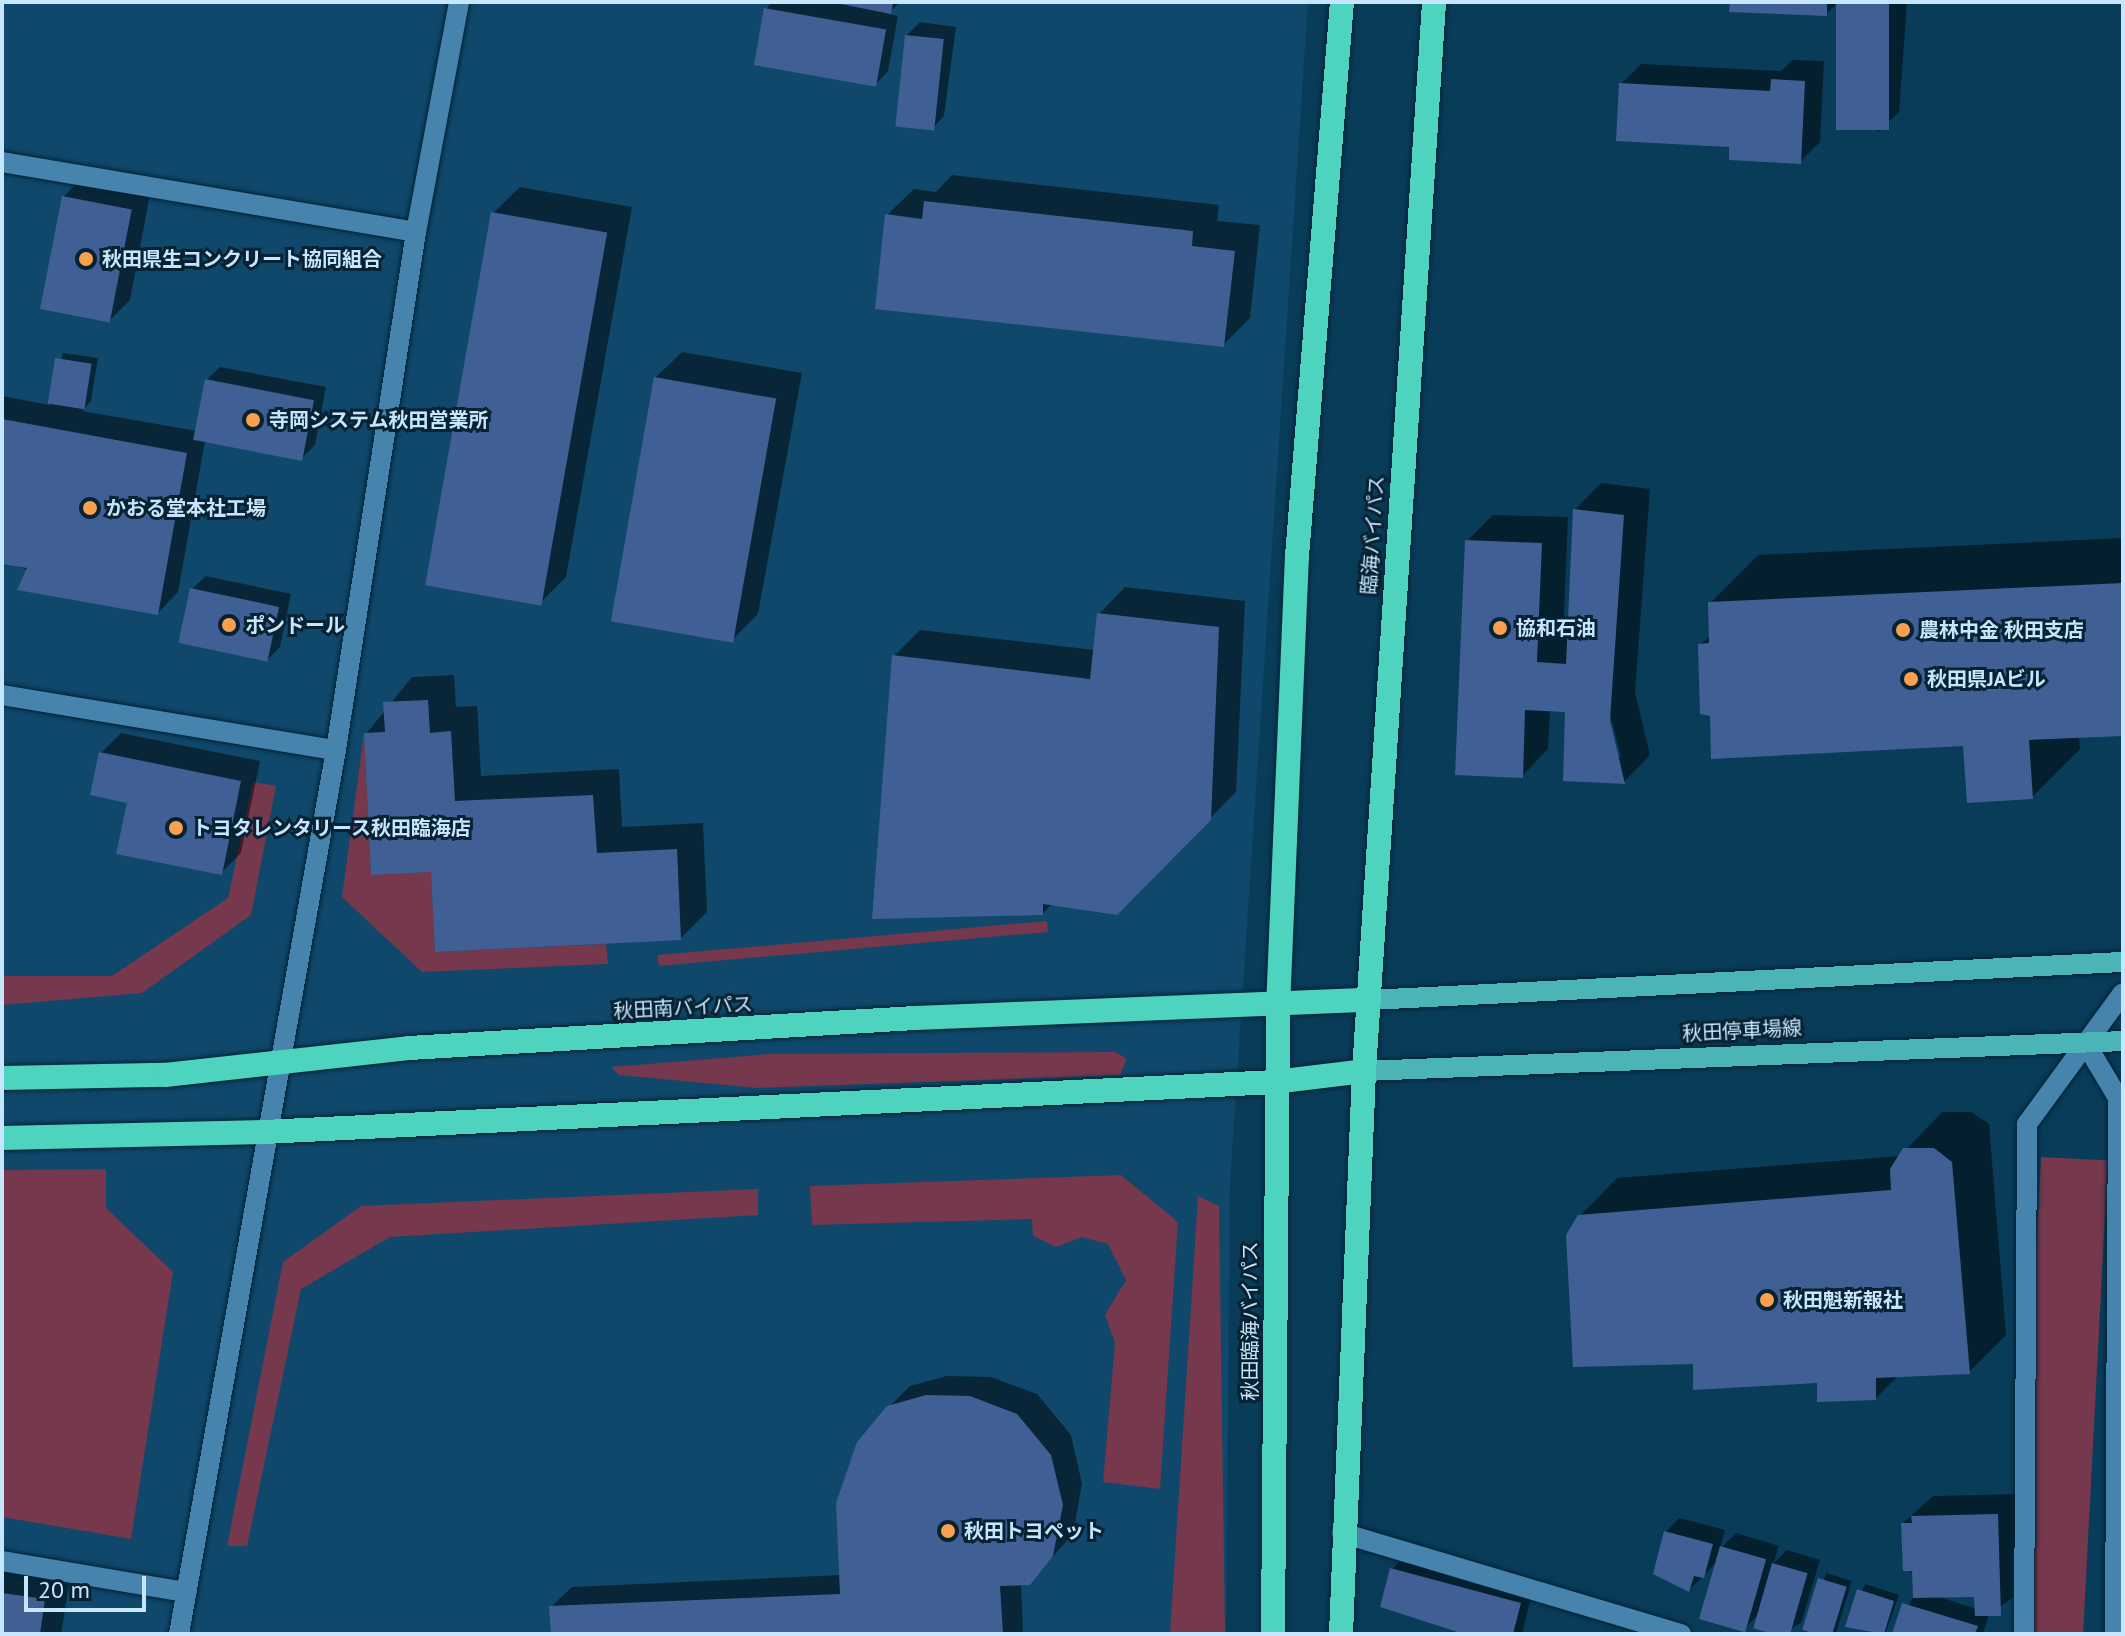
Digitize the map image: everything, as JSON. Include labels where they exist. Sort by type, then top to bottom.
[{"type":"highway","points":[[1278,1008],[1297,556],[1342,2]]},
{"type":"highway","name":"臨海バイパス","points":[[1364,1071],[1434,2]]},
{"type":"highway","name":"秋田南バイパス","points":[[2,1078],[165,1075],[278,1058],[915,1018],[1278,1008],[1369,1000]]},
{"type":"highway","name":"秋田臨海バイパス","points":[[1273,1634],[1275,1082],[1278,1008]]},
{"type":"highway","points":[[2,1138],[264,1132],[1275,1082],[1364,1071],[1342,1533],[1341,1634]]},
{"type":"main road","points":[[1369,1000],[2123,962]]},
{"type":"main road","name":"秋田停車場線","points":[[1364,1071],[2123,1041]]},
{"type":"street","points":[[179,1634],[264,1132],[336,750],[416,232],[459,2]]},
{"type":"street","points":[[2,162],[416,232]]},
{"type":"street","points":[[2,695],[336,750]]},
{"type":"street","points":[[2024,1634],[2027,1124],[2123,993]]},
{"type":"street","points":[[2086,1044],[2118,1098],[2119,1606],[2115,1634]]},
{"type":"street","points":[[1342,1533],[1681,1634]]},
{"type":"street","points":[[2,1561],[186,1592]]},
{"type":"shaded area","points":[[2,2],[1308,2],[1230,1183],[1226,1634],[2,1634]]},
{"type":"shaded area","points":[[364,733],[371,874],[431,872],[435,952],[606,944],[608,964],[422,972],[342,897]]},
{"type":"shaded area","points":[[253,782],[276,786],[251,915],[142,993],[2,1005],[2,976],[112,976],[228,898]]},
{"type":"shaded area","points":[[1047,921],[1048,932],[658,966],[657,955]]},
{"type":"shaded area","points":[[1115,1052],[1127,1059],[1120,1075],[757,1088],[619,1075],[611,1067],[769,1054]]},
{"type":"shaded area","points":[[2041,1157],[2108,1161],[2083,1634],[2016,1633]]},
{"type":"shaded area","points":[[106,1169],[106,1208],[173,1272],[131,1539],[2,1517],[2,1170]]},
{"type":"shaded area","points":[[1121,1175],[1178,1222],[1160,1489],[1103,1482],[1115,1343],[1105,1315],[1126,1280],[1108,1244],[1082,1237],[1056,1247],[1033,1236],[1032,1219],[812,1225],[810,1186]]},
{"type":"shaded area","points":[[758,1189],[758,1215],[390,1237],[301,1289],[247,1546],[227,1546],[283,1262],[361,1206]]},
{"type":"shaded area","points":[[1198,1196],[1219,1206],[1225,1634],[1170,1634]]},
{"type":"building","points":[[831,2],[893,2],[891,14]]},
{"type":"building","points":[[1730,2],[1827,2],[1827,16],[1729,12]]},
{"type":"building","points":[[1836,2],[1889,2],[1889,130],[1836,130]]},
{"type":"building","points":[[764,8],[886,30],[876,87],[754,65]]},
{"type":"building","points":[[905,35],[944,39],[934,131],[895,126]]},
{"type":"building","points":[[1771,79],[1805,81],[1801,164],[1729,160],[1729,147],[1616,141],[1619,83],[1770,91]]},
{"type":"building","name":"秋田県生コンクリート協同組合","points":[[62,196],[132,210],[110,322],[40,309]]},
{"type":"building","points":[[924,201],[1193,231],[1192,246],[1235,251],[1224,347],[875,309],[885,214],[922,219]]},
{"type":"building","points":[[491,212],[607,232],[541,606],[425,585]]},
{"type":"building","points":[[55,358],[92,364],[84,409],[48,403]]},
{"type":"building","points":[[654,377],[776,399],[733,643],[611,621]]},
{"type":"building","name":"寺岡システム秋田営業所","points":[[205,379],[314,400],[302,461],[193,440]]},
{"type":"building","name":"かおる堂本社工場","points":[[2,419],[187,453],[158,615],[17,590],[27,568],[2,564]]},
{"type":"building","name":"協和石油","points":[[1573,509],[1624,515],[1610,720],[1625,784],[1563,781],[1565,712],[1525,710],[1523,778],[1455,775],[1465,540],[1542,543],[1537,662],[1566,664]]},
{"type":"building","name":"秋田県JAビル","points":[[2123,583],[2123,736],[2029,740],[2033,799],[1967,803],[1963,746],[1711,759],[1710,716],[1700,714],[1698,644],[1709,643],[1708,602]]},
{"type":"building","name":"ポンドール","points":[[190,588],[279,607],[267,662],[178,643]]},
{"type":"building","points":[[1097,613],[1219,627],[1211,820],[1117,915],[1043,904],[1043,915],[872,919],[892,655],[1090,679]]},
{"type":"building","points":[[428,700],[430,733],[451,731],[455,801],[593,795],[597,853],[677,849],[681,940],[435,952],[431,872],[371,875],[364,733],[385,732],[383,702]]},
{"type":"building","name":"トヨタレンタリース秋田臨海店","points":[[99,752],[241,781],[222,875],[116,854],[127,803],[90,795]]},
{"type":"building","name":"秋田魁新報社","points":[[1903,1148],[1934,1148],[1952,1162],[1970,1374],[1876,1378],[1876,1400],[1817,1402],[1817,1383],[1693,1390],[1693,1364],[1573,1367],[1566,1235],[1578,1215],[1891,1190],[1890,1169]]},
{"type":"building","name":"秋田トヨペット","points":[[926,1395],[970,1396],[1017,1414],[1051,1455],[1063,1505],[1053,1556],[1030,1585],[1000,1586],[1003,1634],[551,1634],[549,1606],[840,1594],[836,1503],[857,1442],[887,1406]]},
{"type":"building","points":[[1998,1514],[2001,1616],[1975,1616],[1974,1597],[1913,1598],[1912,1571],[1903,1571],[1901,1523],[1912,1523],[1911,1516]]},
{"type":"building","points":[[1664,1531],[1713,1544],[1704,1578],[1694,1576],[1689,1592],[1653,1574]]},
{"type":"building","points":[[1720,1546],[1766,1559],[1745,1632],[1699,1619]]},
{"type":"building","points":[[1772,1563],[1808,1573],[1790,1634],[1773,1634],[1753,1628]]},
{"type":"building","points":[[1390,1568],[1521,1603],[1513,1634],[1464,1634],[1380,1607]]},
{"type":"building","points":[[1818,1578],[1847,1587],[1832,1634],[1802,1630]]},
{"type":"building","points":[[1857,1589],[1894,1601],[1884,1634],[1845,1627]]},
{"type":"building","points":[[2,1593],[45,1599],[40,1634],[2,1634]]},
{"type":"building","points":[[1902,1603],[1978,1626],[1975,1634],[1892,1634]]},
{"type":"place","name":"秋田県生コンクリート協同組合","points":[[86,259]]},
{"type":"place","name":"寺岡システム秋田営業所","points":[[253,420]]},
{"type":"place","name":"かおる堂本社工場","points":[[90,508]]},
{"type":"place","name":"ポンドール","points":[[229,625]]},
{"type":"place","name":"協和石油","points":[[1500,628]]},
{"type":"place","name":"農林中金 秋田支店","points":[[1903,630]]},
{"type":"place","name":"秋田県JAビル","points":[[1911,679]]},
{"type":"place","name":"トヨタレンタリース秋田臨海店","points":[[176,828]]},
{"type":"place","name":"秋田魁新報社","points":[[1767,1300]]},
{"type":"place","name":"秋田トヨペット","points":[[948,1531]]}]
